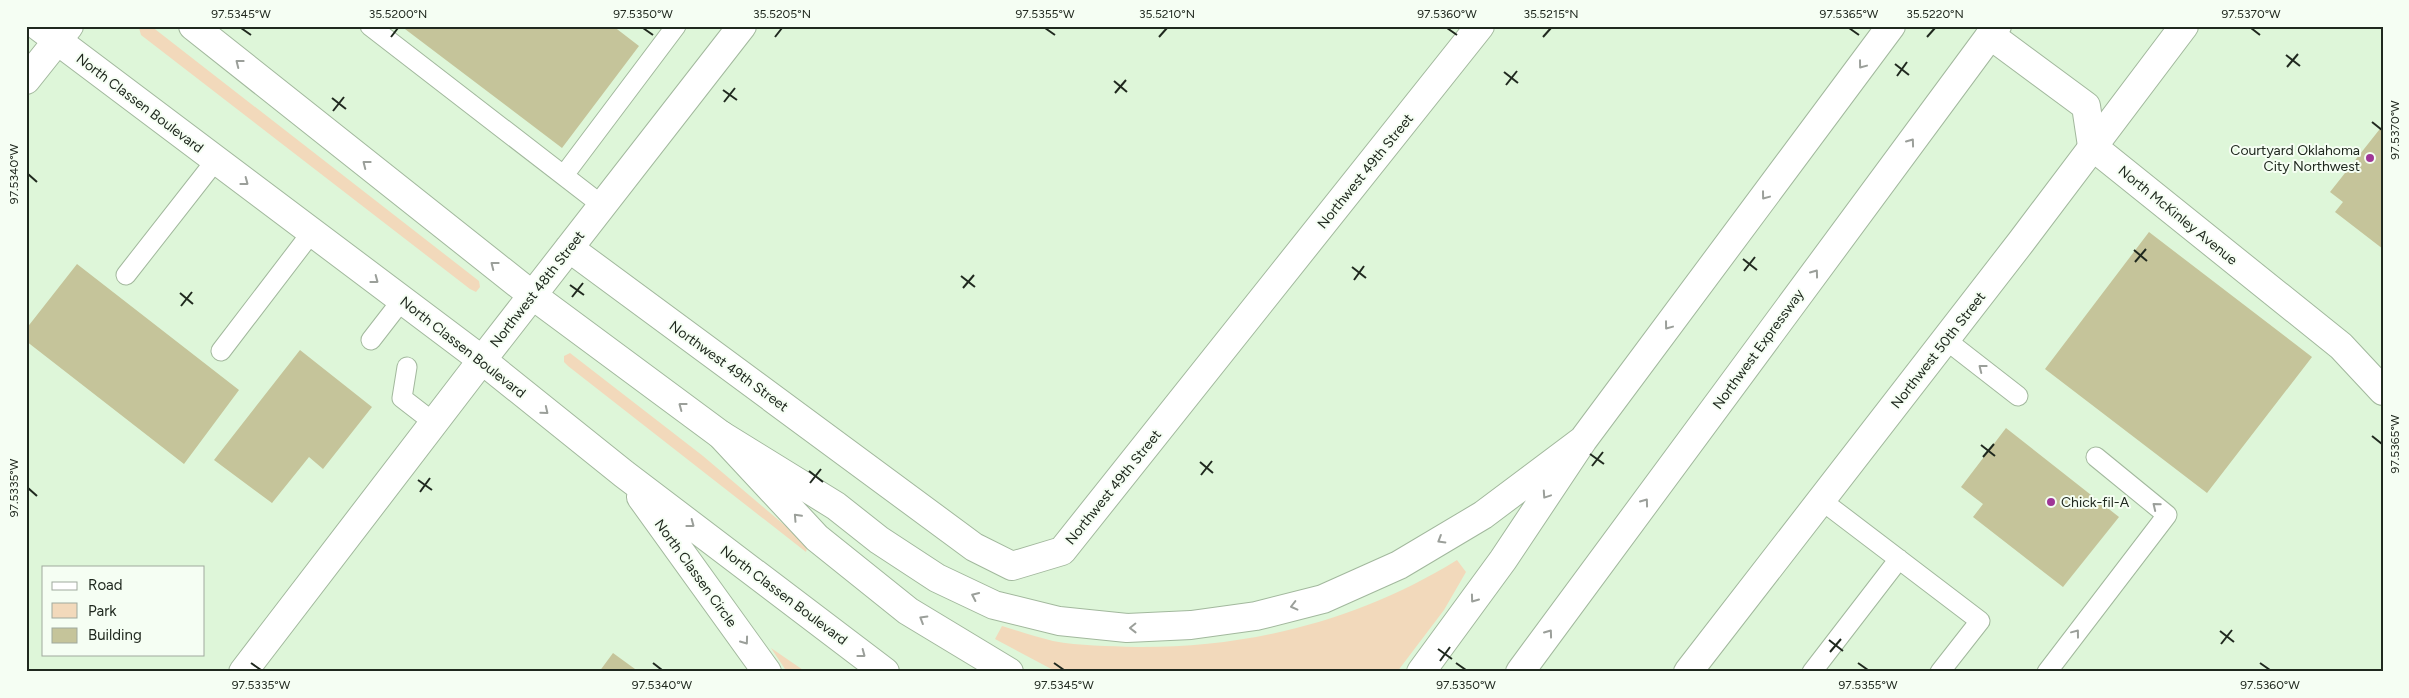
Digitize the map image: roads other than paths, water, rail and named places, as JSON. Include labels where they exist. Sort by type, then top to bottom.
[{"type":"main road","points":[[193,26],[532,295],[721,435],[836,506],[879,540],[946,582],[1003,607],[1059,621],[1127,628],[1191,625],[1256,616],[1323,599],[1399,565],[1483,515],[1583,440]]},
{"type":"main road","name":"Northwest 49th Street","points":[[569,248],[974,547],[1012,566],[1062,551],[1480,26]]},
{"type":"main road","points":[[1421,672],[1503,560],[1583,440],[1891,26]]},
{"type":"main road","name":"Northwest 50th Street","points":[[1688,672],[1946,340],[2184,26]]},
{"type":"main road","name":"Northwest 48th Street","points":[[243,672],[433,422],[603,206],[733,29]]},
{"type":"main road","points":[[26,80],[55,31]]},
{"type":"main road","name":"North Classen Boulevard","points":[[55,31],[216,160],[482,360],[624,474],[885,672]]},
{"type":"main road","points":[[1993,31],[2086,106],[2092,146]]},
{"type":"main road","name":"Northwest Expressway","points":[[1520,672],[1993,31]]},
{"type":"main road","name":"North McKinley Avenue","points":[[2092,146],[2341,346],[2383,391]]},
{"type":"main road","points":[[721,435],[817,538],[908,611],[1009,672]]},
{"type":"main road","name":"North Classen Circle","points":[[624,474],[767,672]]},
{"type":"lane","points":[[370,26],[603,206]]},
{"type":"lane","points":[[564,175],[676,26]]},
{"type":"lane","points":[[126,275],[216,160]]},
{"type":"lane","points":[[221,351],[312,232]]},
{"type":"lane","points":[[372,340],[402,300]]},
{"type":"lane","points":[[1946,340],[2018,396]]},
{"type":"lane","points":[[407,367],[402,398],[433,422]]},
{"type":"lane","points":[[2047,672],[2167,515],[2096,456]]},
{"type":"lane","points":[[1821,500],[1980,621],[1940,672]]},
{"type":"lane","points":[[1812,672],[1899,559]]},
{"type":"place","name":"Courtyard Oklahoma City Northwest","points":[[2370,158]]},
{"type":"place","name":"Chick-fil-A","points":[[2051,502]]}]
